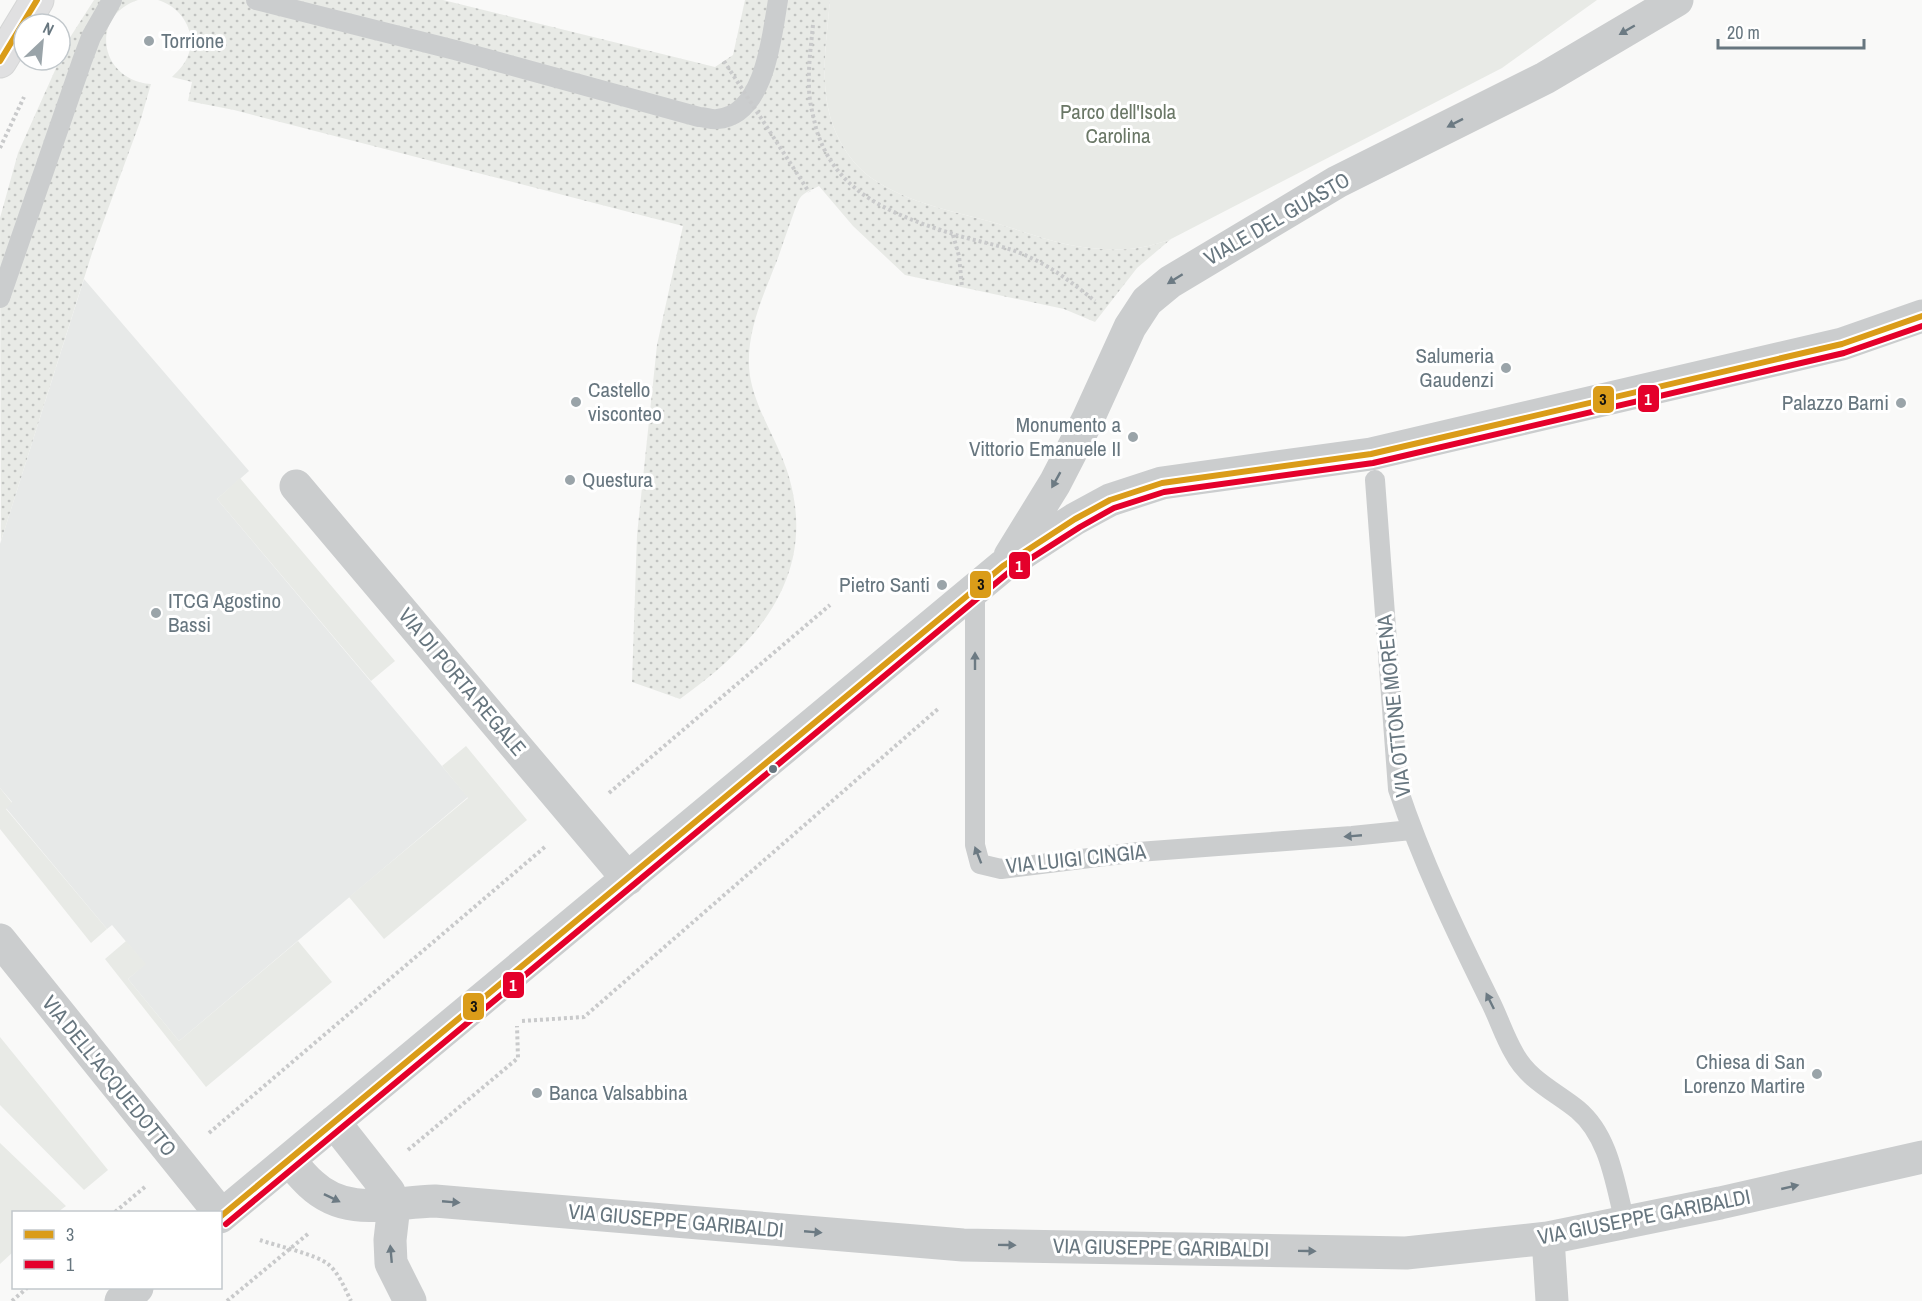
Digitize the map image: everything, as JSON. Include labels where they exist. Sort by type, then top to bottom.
[{"type":"street","points":[[0,61],[37,0]]},
{"type":"street","name":"VIALE DEL GUASTO","points":[[1003,566],[1055,483],[1089,419],[1130,327],[1147,301],[1170,282],[1337,182],[1545,78],[1677,0]]},
{"type":"street","points":[[222,1213],[1003,566],[1075,519],[1110,500],[1162,483],[1371,454],[1842,344],[1922,316]]},
{"type":"street","name":"VIA DI PORTA REGALE","points":[[296,486],[628,879]]},
{"type":"street","name":"VIA DELL'ACQUEDOTTO","points":[[0,940],[217,1211]]},
{"type":"street","points":[[334,1122],[385,1190],[391,1263],[410,1301]]},
{"type":"street","name":"VIA GIUSEPPE GARIBALDI","points":[[343,1203],[353,1206],[370,1206],[385,1190],[435,1201],[963,1245],[1406,1253],[1548,1238],[1720,1203],[1922,1157]]},
{"type":"street","points":[[289,1160],[311,1185],[343,1203]]},
{"type":"street","points":[[1548,1238],[1552,1301]]},
{"type":"street","points":[[121,1301],[135,1289]]},
{"type":"lane","points":[[0,298],[91,37],[112,0]]},
{"type":"lane","points":[[256,0],[455,50],[699,117],[718,119],[735,113],[746,105],[753,95],[767,61],[778,0]]},
{"type":"lane","name":"VIA OTTONE MORENA","points":[[1375,480],[1398,789],[1411,830],[1459,939],[1514,1054],[1537,1081],[1579,1111],[1592,1125],[1602,1143],[1610,1163],[1625,1222]]},
{"type":"lane","name":"VIA LUIGI CINGIA","points":[[975,590],[975,845],[981,864],[1001,869],[1138,852],[1411,830]]},
{"type":"path","points":[[814,21],[808,90],[813,115],[820,141],[831,162],[847,182],[871,201],[897,215],[1025,255],[1072,283],[1130,327]]},
{"type":"path","points":[[724,61],[809,192]]},
{"type":"path","points":[[0,148],[28,89]]},
{"type":"path","points":[[953,234],[959,256],[962,287]]},
{"type":"path","points":[[177,1160],[830,605]]},
{"type":"path","points":[[385,1190],[518,1058],[517,1021],[584,1017],[939,708]]},
{"type":"path","points":[[227,1301],[343,1203]]},
{"type":"path","points":[[222,1217],[237,1230],[250,1237],[328,1264],[339,1278],[351,1301]]},
{"type":"path","points":[[12,1301],[25,1289]]},
{"type":"shaded area","name":"ITCG Agostino Bassi","points":[[84,279],[249,471],[217,499],[468,797],[179,1041],[128,979],[145,964],[112,925],[107,929],[6,808],[12,802],[0,788],[0,544]]},
{"type":"green space","points":[[94,0],[138,0],[122,8],[112,19],[107,33],[107,46],[111,60],[120,71],[134,80],[151,84],[140,122],[93,250],[1,541],[0,218],[18,153],[54,72],[72,72],[72,34]]},
{"type":"green space","points":[[158,0],[443,0],[715,67],[733,55],[745,0],[830,0],[825,54],[825,91],[828,108],[833,126],[844,148],[857,166],[870,177],[917,201],[1068,244],[1090,248],[1122,249],[1141,247],[1171,239],[1137,268],[1095,322],[1064,309],[905,275],[853,226],[819,186],[801,196],[756,315],[749,361],[750,376],[757,402],[789,477],[796,513],[795,546],[787,577],[774,605],[756,631],[733,656],[680,699],[632,682],[637,535],[657,345],[683,226],[234,110],[188,101],[192,82],[172,77],[180,69],[189,53],[191,44],[188,28],[185,20],[174,8]]},
{"type":"green space","name":"Parco dell'Isola Carolina","points":[[830,0],[1597,0],[1502,68],[1171,239],[1131,249],[1112,249],[1079,247],[1057,242],[917,201],[885,186],[866,173],[844,148],[833,126],[828,108],[825,91],[825,54]]},
{"type":"green space","points":[[240,478],[395,661],[371,681],[217,499]]},
{"type":"green space","points":[[466,746],[527,820],[384,939],[349,897],[468,798],[442,766]]},
{"type":"green space","points":[[0,788],[12,803],[6,809],[107,929],[91,943],[0,829]]},
{"type":"green space","points":[[126,941],[146,964],[128,979],[179,1041],[298,941],[332,982],[206,1087],[105,959]]},
{"type":"green space","points":[[0,1037],[108,1170],[84,1190],[0,1105]]},
{"type":"green space","points":[[0,1143],[66,1206],[59,1211],[12,1211],[12,1253],[0,1264]]},
{"type":"transit line","name":"3","points":[[0,61],[37,0]]},
{"type":"transit line","name":"3","points":[[222,1215],[1003,566],[1075,519],[1110,500],[1162,483],[1371,454],[1842,344],[1922,316]]},
{"type":"transit line","name":"1","points":[[226,1224],[1008,573],[1114,508],[1164,492],[1373,463],[1844,353],[1922,326]]},
{"type":"place","name":"Torrione","points":[[149,41]]},
{"type":"place","name":"Salumeria Gaudenzi","points":[[1506,368]]},
{"type":"place","name":"Castello visconteo","points":[[576,402]]},
{"type":"place","name":"Palazzo Barni","points":[[1901,403]]},
{"type":"place","name":"Monumento a Vittorio Emanuele II","points":[[1133,437]]},
{"type":"place","name":"Questura","points":[[570,480]]},
{"type":"place","name":"Pietro Santi","points":[[942,585]]},
{"type":"place","name":"ITCG Agostino Bassi","points":[[156,613]]},
{"type":"place","name":"Chiesa di San Lorenzo Martire","points":[[1817,1074]]},
{"type":"place","name":"Banca Valsabbina","points":[[537,1093]]}]
